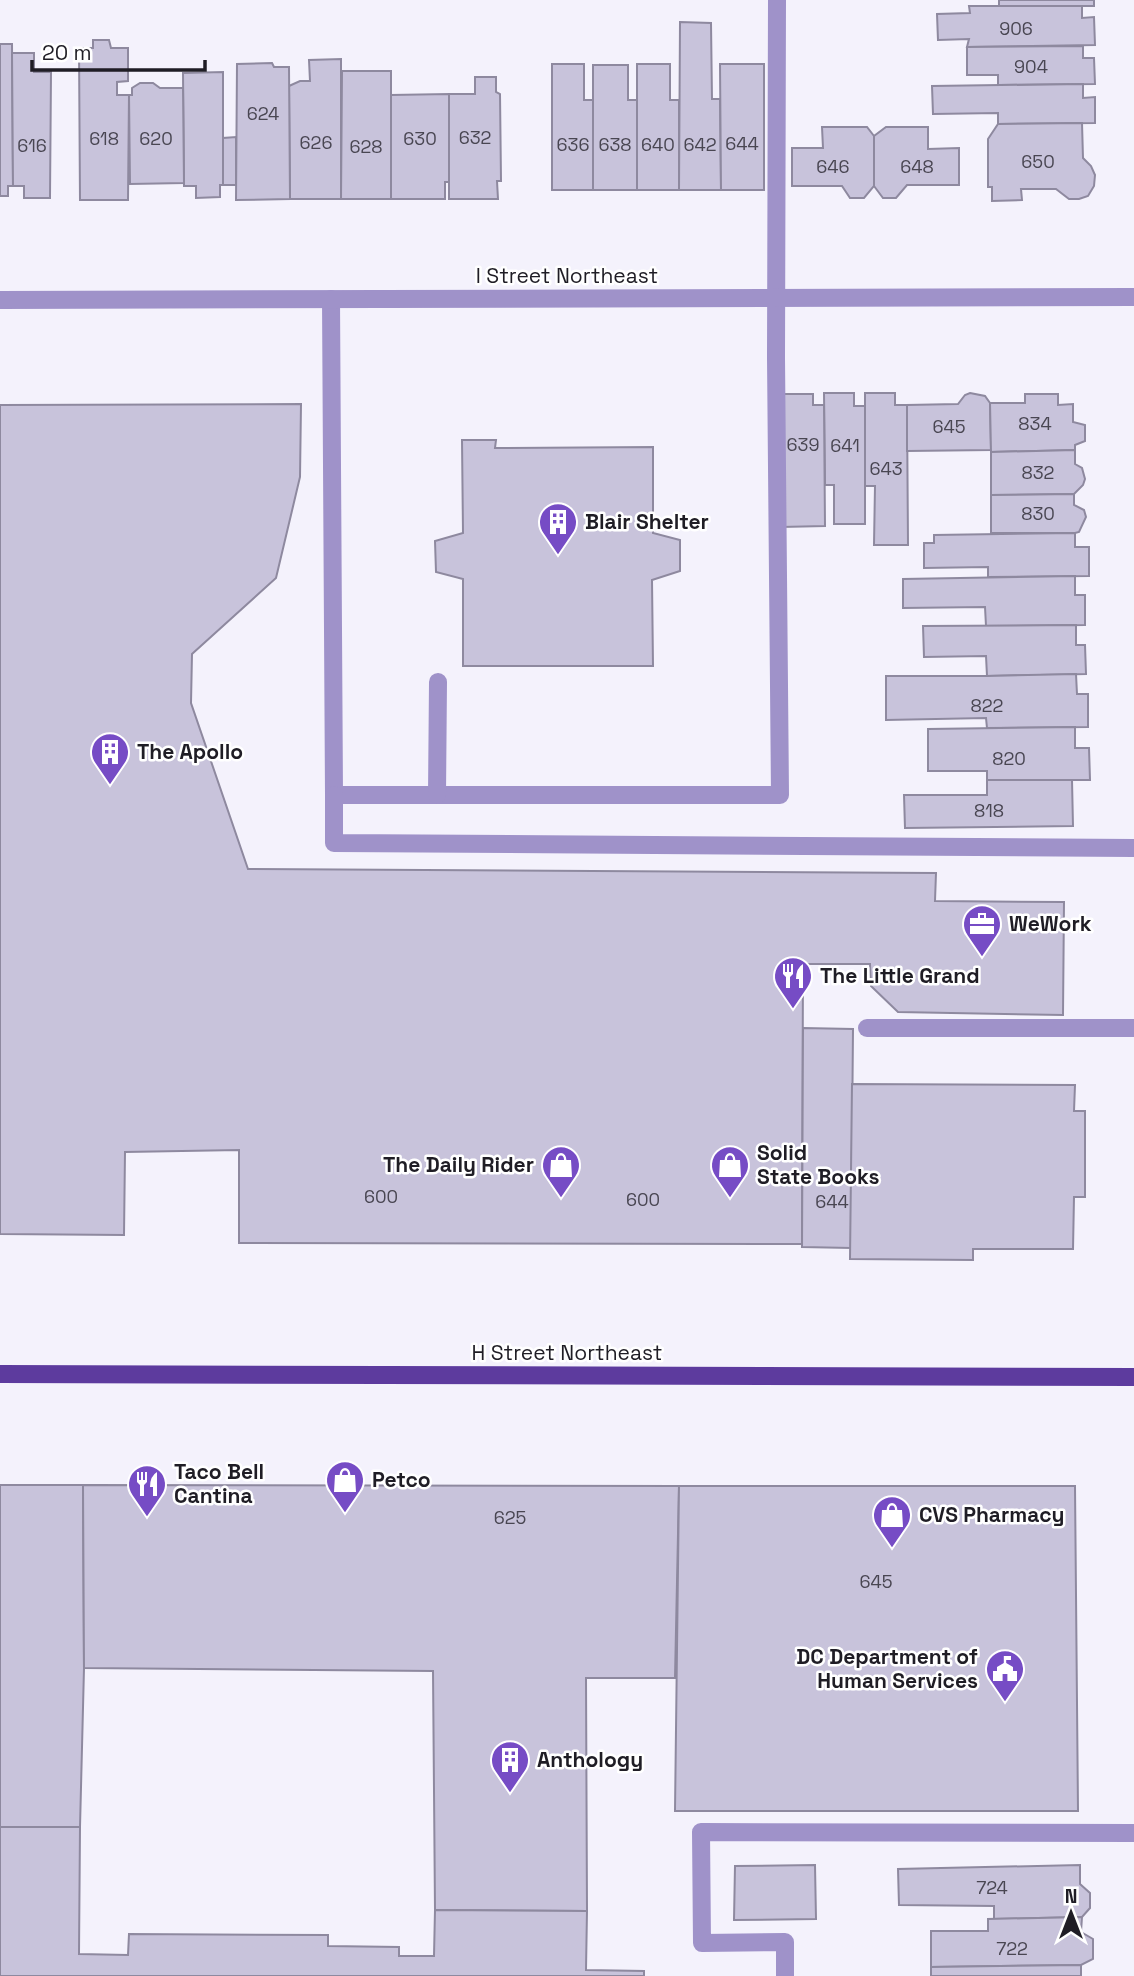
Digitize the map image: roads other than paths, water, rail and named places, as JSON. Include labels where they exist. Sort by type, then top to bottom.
[{"type":"main road","name":"H Street Northeast","points":[[0,1374],[1134,1377]]},
{"type":"street","points":[[334,794],[780,796],[776,0]]},
{"type":"street","name":"I Street Northeast","points":[[0,300],[1134,297]]},
{"type":"street","points":[[331,299],[334,842],[1134,848]]},
{"type":"street","points":[[437,794],[438,682]]},
{"type":"street","points":[[867,1028],[1134,1028]]},
{"type":"street","points":[[785,1976],[785,1942],[702,1943],[701,1832],[1134,1833]]},
{"type":"place","name":"Blair Shelter","points":[[558,556]]},
{"type":"place","name":"The Apollo","points":[[110,786]]},
{"type":"place","name":"WeWork","points":[[982,958]]},
{"type":"place","name":"The Little Grand","points":[[793,1010]]},
{"type":"place","name":"The Daily Rider","points":[[561,1199]]},
{"type":"place","name":"Solid State Books","points":[[730,1199]]},
{"type":"place","name":"Petco","points":[[345,1514]]},
{"type":"place","name":"Taco Bell Cantina","points":[[147,1518]]},
{"type":"place","name":"CVS Pharmacy","points":[[892,1549]]},
{"type":"place","name":"DC Department of Human Services","points":[[1005,1703]]},
{"type":"place","name":"Anthology","points":[[510,1794]]}]
